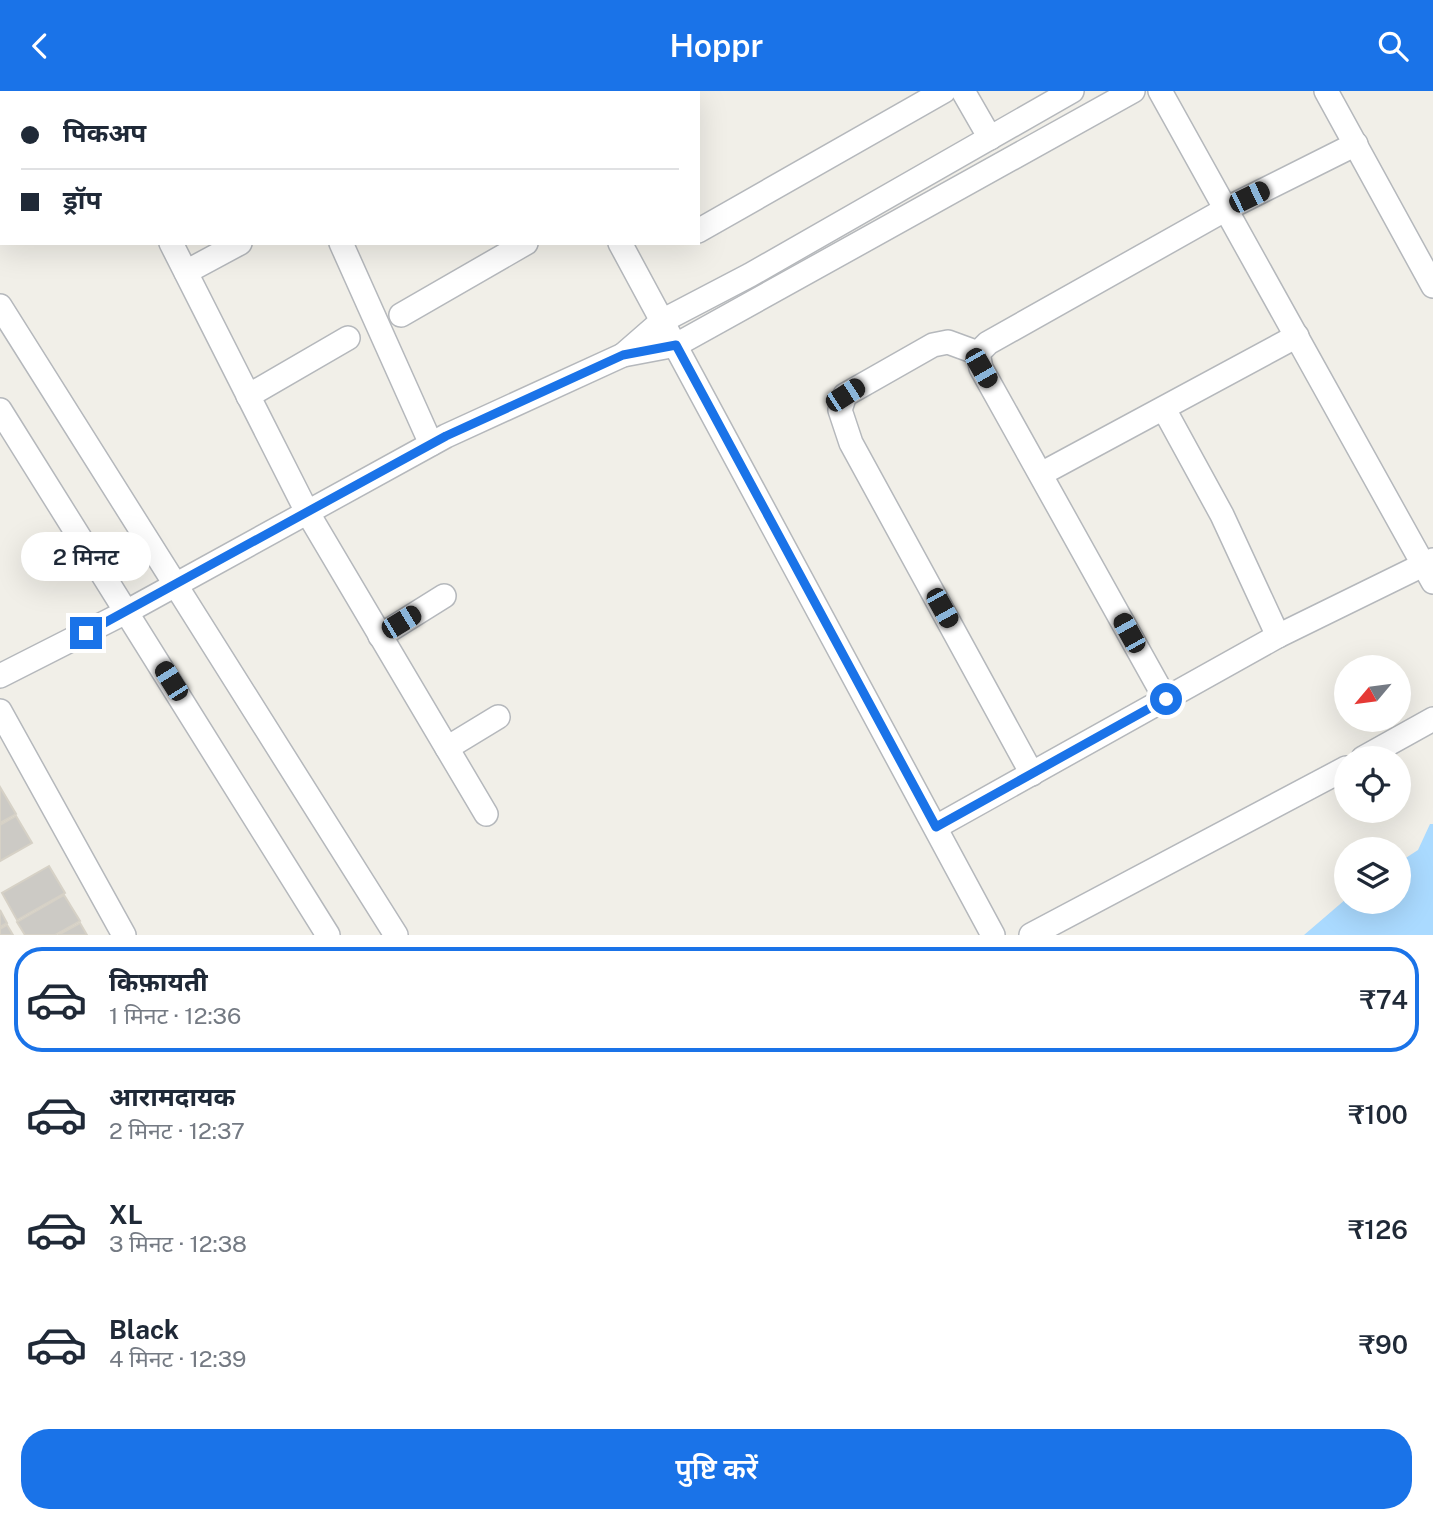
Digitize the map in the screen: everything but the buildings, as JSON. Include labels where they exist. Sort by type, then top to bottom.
[{"type":"street","points":[[700,230],[944,91]]},
{"type":"street","points":[[963,91],[990,138]]},
{"type":"street","points":[[623,355],[662,321],[750,275],[1072,91]]},
{"type":"street","points":[[0,677],[128,611],[306,510],[432,444],[623,355],[676,345],[1133,91]]},
{"type":"street","points":[[936,827],[1278,636],[1430,569],[1160,91]]},
{"type":"street","points":[[1326,91],[1433,286]]},
{"type":"street","points":[[978,353],[988,343],[1228,208],[1356,144]]},
{"type":"street","points":[[172,245],[306,510],[486,814]]},
{"type":"street","points":[[186,272],[236,245]]},
{"type":"street","points":[[342,245],[432,444]]},
{"type":"street","points":[[401,315],[523,245]]},
{"type":"street","points":[[621,245],[993,935]]},
{"type":"street","points":[[0,306],[396,935]]},
{"type":"street","points":[[1041,474],[1297,336]]},
{"type":"street","points":[[248,395],[348,338]]},
{"type":"street","points":[[978,353],[948,342],[933,345],[845,395],[840,410],[851,443],[1032,774]]},
{"type":"street","points":[[978,353],[981,368],[1166,699]]},
{"type":"street","points":[[1164,409],[1222,515],[1278,636]]},
{"type":"street","points":[[0,411],[128,611],[328,935]]},
{"type":"street","points":[[380,636],[444,596]]},
{"type":"street","points":[[0,711],[124,935]]},
{"type":"street","points":[[447,748],[499,717]]},
{"type":"street","points":[[1385,746],[1433,719]]},
{"type":"street","points":[[1031,935],[1334,774]]},
{"type":"water","points":[[1430,824],[1433,824],[1433,935],[1304,935],[1334,909],[1334,914],[1411,914],[1411,855],[1418,850]]},
{"type":"route","points":[[86,633],[306,510],[446,436],[623,355],[676,345],[936,827],[1166,699]]}]
